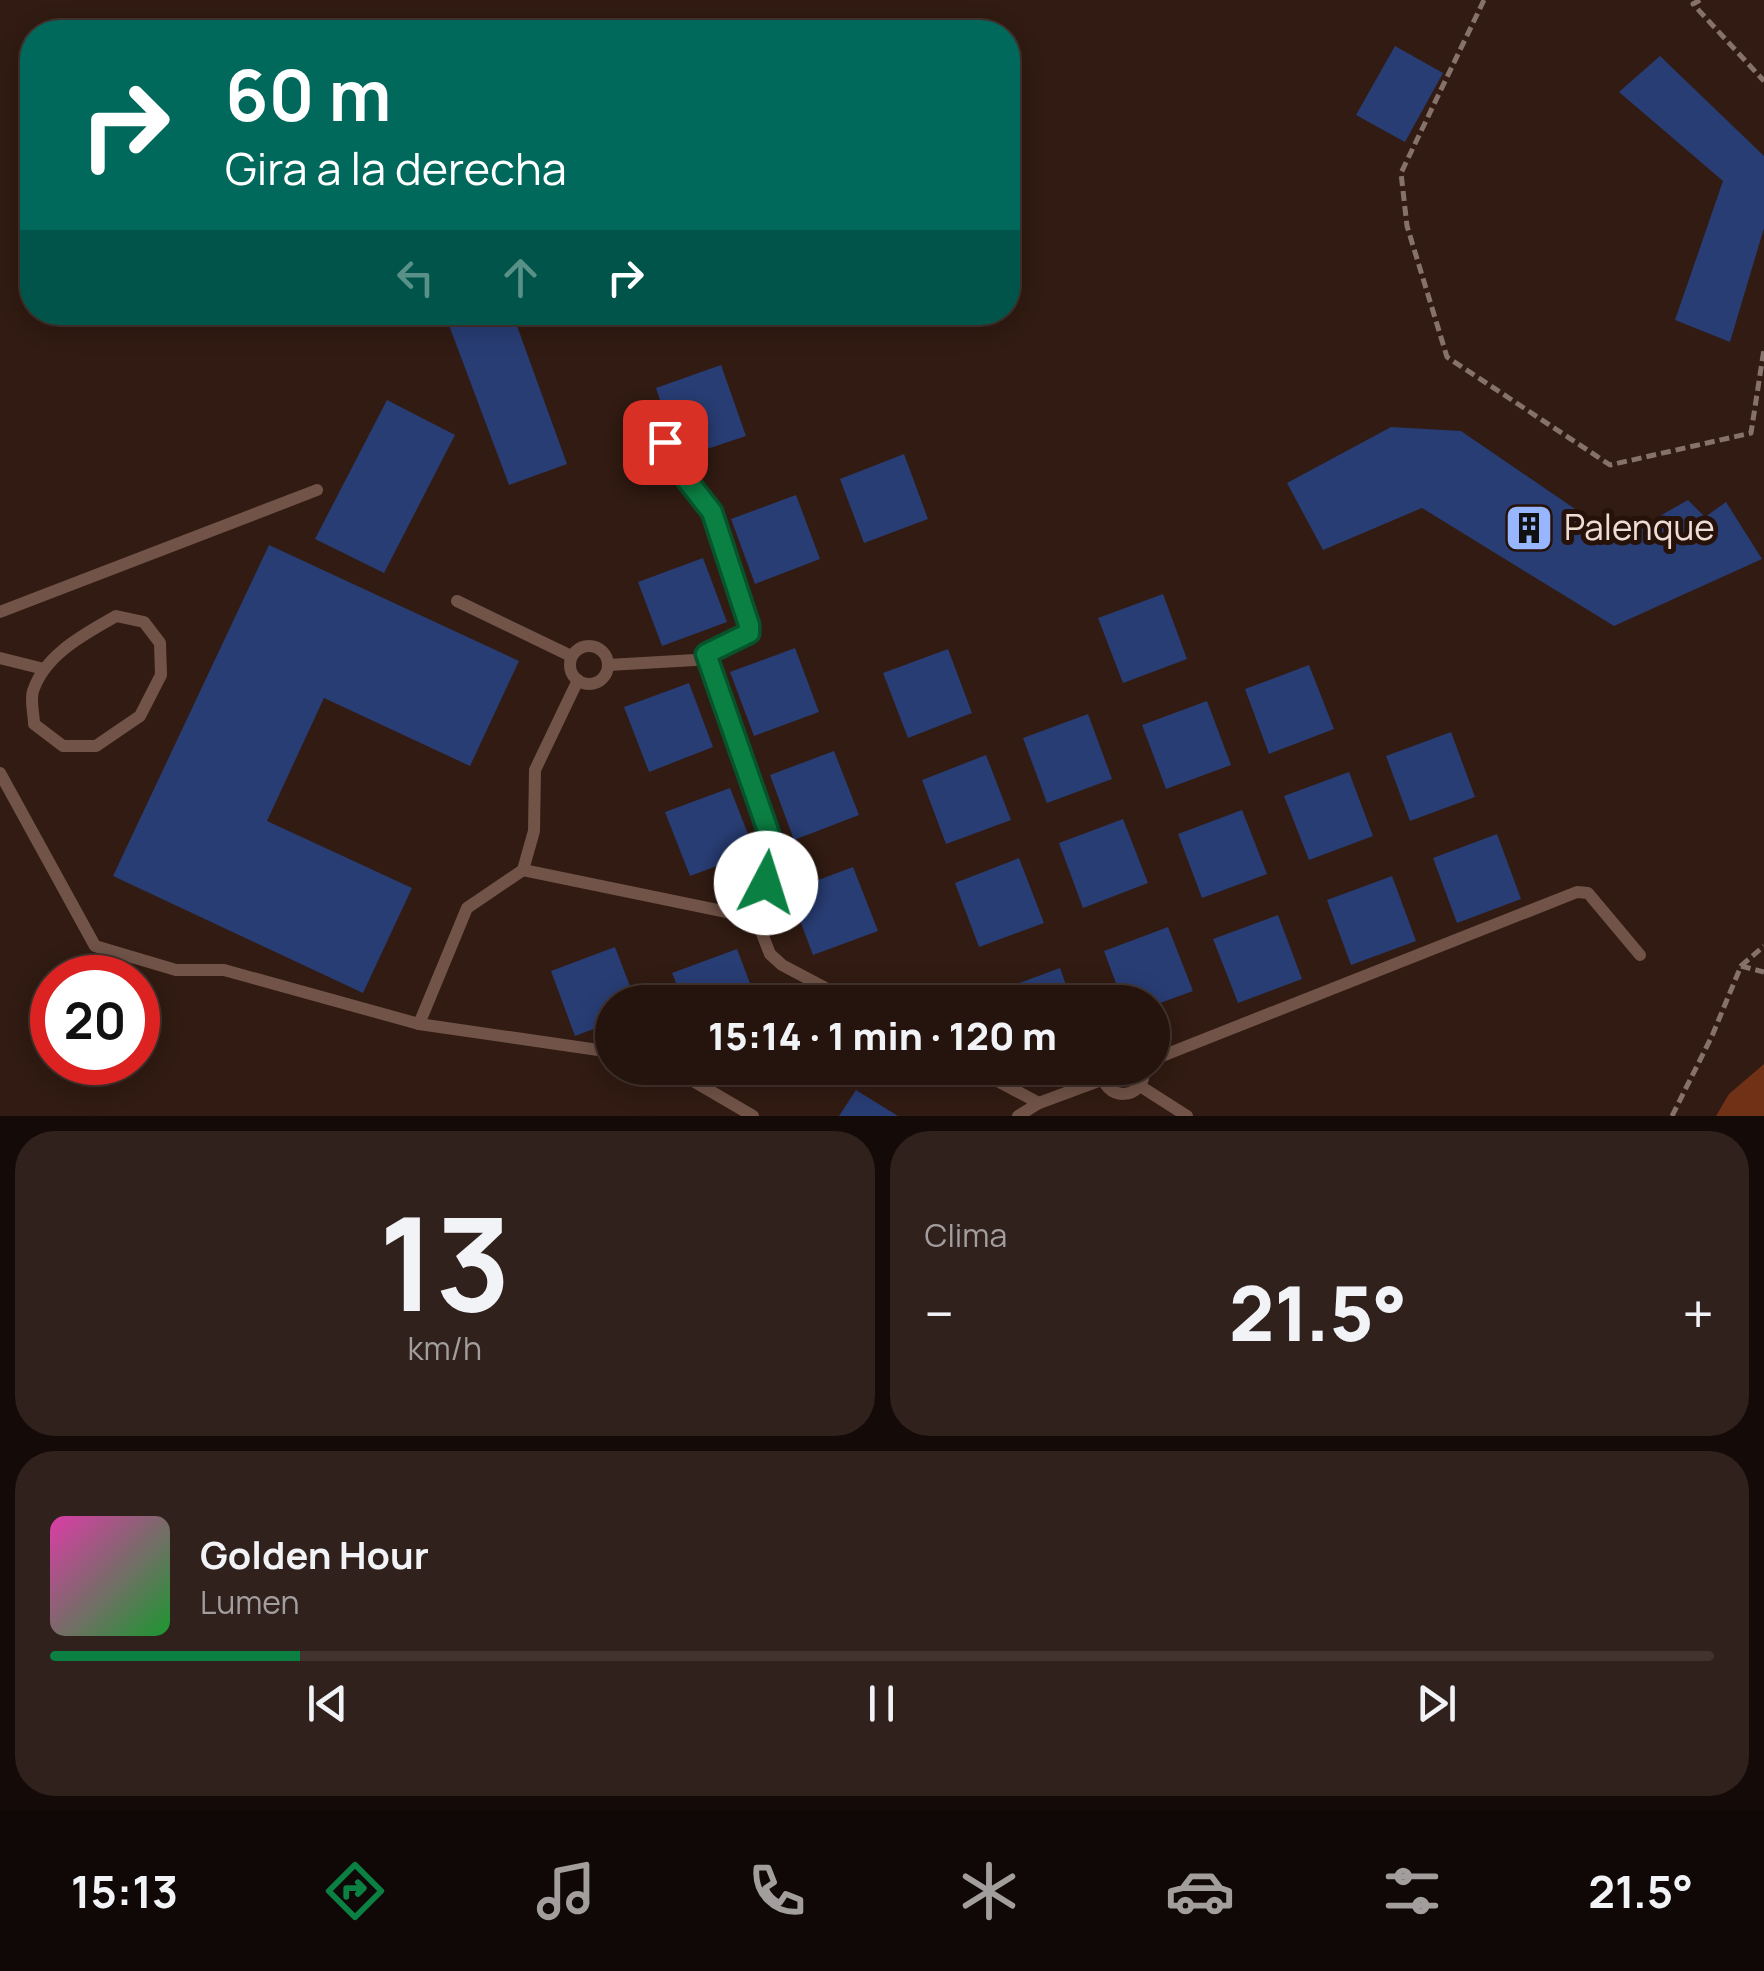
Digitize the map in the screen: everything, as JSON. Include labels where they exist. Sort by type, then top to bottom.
[{"type":"lane","points":[[608,665],[694,660],[749,633],[712,512],[676,466],[654,418]]},
{"type":"lane","points":[[0,612],[317,490]]},
{"type":"lane","points":[[457,602],[572,656]]},
{"type":"lane","points":[[116,616],[144,622],[160,642],[161,675],[140,716],[96,746],[63,746],[34,724],[32,695],[44,669],[78,638],[116,616]]},
{"type":"lane","points":[[593,646],[606,656],[608,665],[601,680],[578,680],[572,673],[572,656],[577,650],[593,646]]},
{"type":"lane","points":[[706,654],[774,848],[756,918],[770,954],[782,965],[820,985]]},
{"type":"lane","points":[[0,658],[44,669]]},
{"type":"lane","points":[[418,1024],[468,908],[523,870],[534,831],[536,770],[578,680]]},
{"type":"lane","points":[[0,773],[95,946],[176,970],[224,970],[418,1024],[595,1050]]},
{"type":"lane","points":[[523,870],[756,918]]},
{"type":"lane","points":[[1170,1053],[1576,892],[1588,893],[1640,955]]},
{"type":"lane","points":[[700,1085],[754,1116]]},
{"type":"lane","points":[[1005,1085],[1039,1103]]},
{"type":"lane","points":[[1018,1116],[1077,1085]]},
{"type":"lane","points":[[1106,1085],[1119,1094],[1131,1093],[1140,1086],[1186,1116]]},
{"type":"path","points":[[1484,0],[1401,174],[1407,226],[1447,357],[1610,466],[1751,433],[1764,348]]},
{"type":"path","points":[[1700,0],[1693,4],[1764,81]]},
{"type":"path","points":[[1672,1116],[1742,966],[1764,946]]},
{"type":"path","points":[[1742,966],[1764,972]]},
{"type":"shaded area","points":[[1764,1064],[1764,1116],[1716,1116],[1729,1094]]},
{"type":"building","points":[[1395,46],[1443,73],[1405,142],[1356,115]]},
{"type":"building","points":[[1660,56],[1764,156],[1764,228],[1730,342],[1675,320],[1723,181],[1619,92]]},
{"type":"building","points":[[449,325],[517,325],[567,464],[509,485]]},
{"type":"building","points":[[721,365],[746,436],[680,458],[656,388]]},
{"type":"building","points":[[387,400],[455,435],[384,573],[315,539]]},
{"type":"building","name":"Palenque","points":[[1391,427],[1461,431],[1619,539],[1688,500],[1705,517],[1726,502],[1762,559],[1614,626],[1422,508],[1323,550],[1287,483]]},
{"type":"building","points":[[904,454],[928,519],[864,543],[840,479]]},
{"type":"building","points":[[796,495],[820,559],[755,584],[731,519]]},
{"type":"building","points":[[269,545],[519,661],[470,766],[324,698],[267,821],[412,888],[363,993],[113,876]]},
{"type":"building","points":[[703,558],[727,622],[662,646],[638,582]]},
{"type":"building","points":[[1163,594],[1187,659],[1123,683],[1098,618]]},
{"type":"building","points":[[795,648],[819,712],[754,736],[730,672]]},
{"type":"building","points":[[948,649],[972,713],[908,738],[883,673]]},
{"type":"building","points":[[1309,665],[1334,729],[1269,754],[1245,689]]},
{"type":"building","points":[[689,683],[713,747],[649,772],[624,707]]},
{"type":"building","points":[[1207,701],[1231,765],[1166,789],[1142,725]]},
{"type":"building","points":[[1088,714],[1112,779],[1047,803],[1023,738]]},
{"type":"building","points":[[1451,732],[1475,797],[1410,821],[1386,756]]},
{"type":"building","points":[[834,751],[859,815],[794,840],[770,775]]},
{"type":"building","points":[[986,755],[1011,820],[946,844],[922,780]]},
{"type":"building","points":[[1349,772],[1373,836],[1309,860],[1284,796]]},
{"type":"building","points":[[730,788],[755,852],[690,876],[665,812]]},
{"type":"building","points":[[1242,810],[1267,874],[1202,898],[1178,834]]},
{"type":"building","points":[[1123,819],[1148,883],[1083,908],[1059,843]]},
{"type":"building","points":[[1497,834],[1521,899],[1457,923],[1433,858]]},
{"type":"building","points":[[1019,858],[1044,923],[979,947],[955,883]]},
{"type":"building","points":[[853,867],[878,931],[813,955],[789,891]]},
{"type":"building","points":[[1392,876],[1416,941],[1351,965],[1327,900]]},
{"type":"building","points":[[1278,915],[1302,979],[1238,1003],[1213,939]]},
{"type":"building","points":[[1168,927],[1193,991],[1170,999],[1170,985],[1117,985],[1104,951]]},
{"type":"building","points":[[615,947],[630,985],[595,985],[595,1028],[575,1036],[551,971]]},
{"type":"building","points":[[737,949],[751,985],[677,985],[672,973]]},
{"type":"building","points":[[1060,968],[1066,985],[1014,985]]},
{"type":"building","points":[[856,1090],[898,1116],[839,1116]]},
{"type":"place","name":"Palenque","points":[[1529,528]]},
{"type":"route","points":[[665,442],[676,466],[712,512],[749,625],[749,633],[706,654],[774,848],[766,883]]}]
